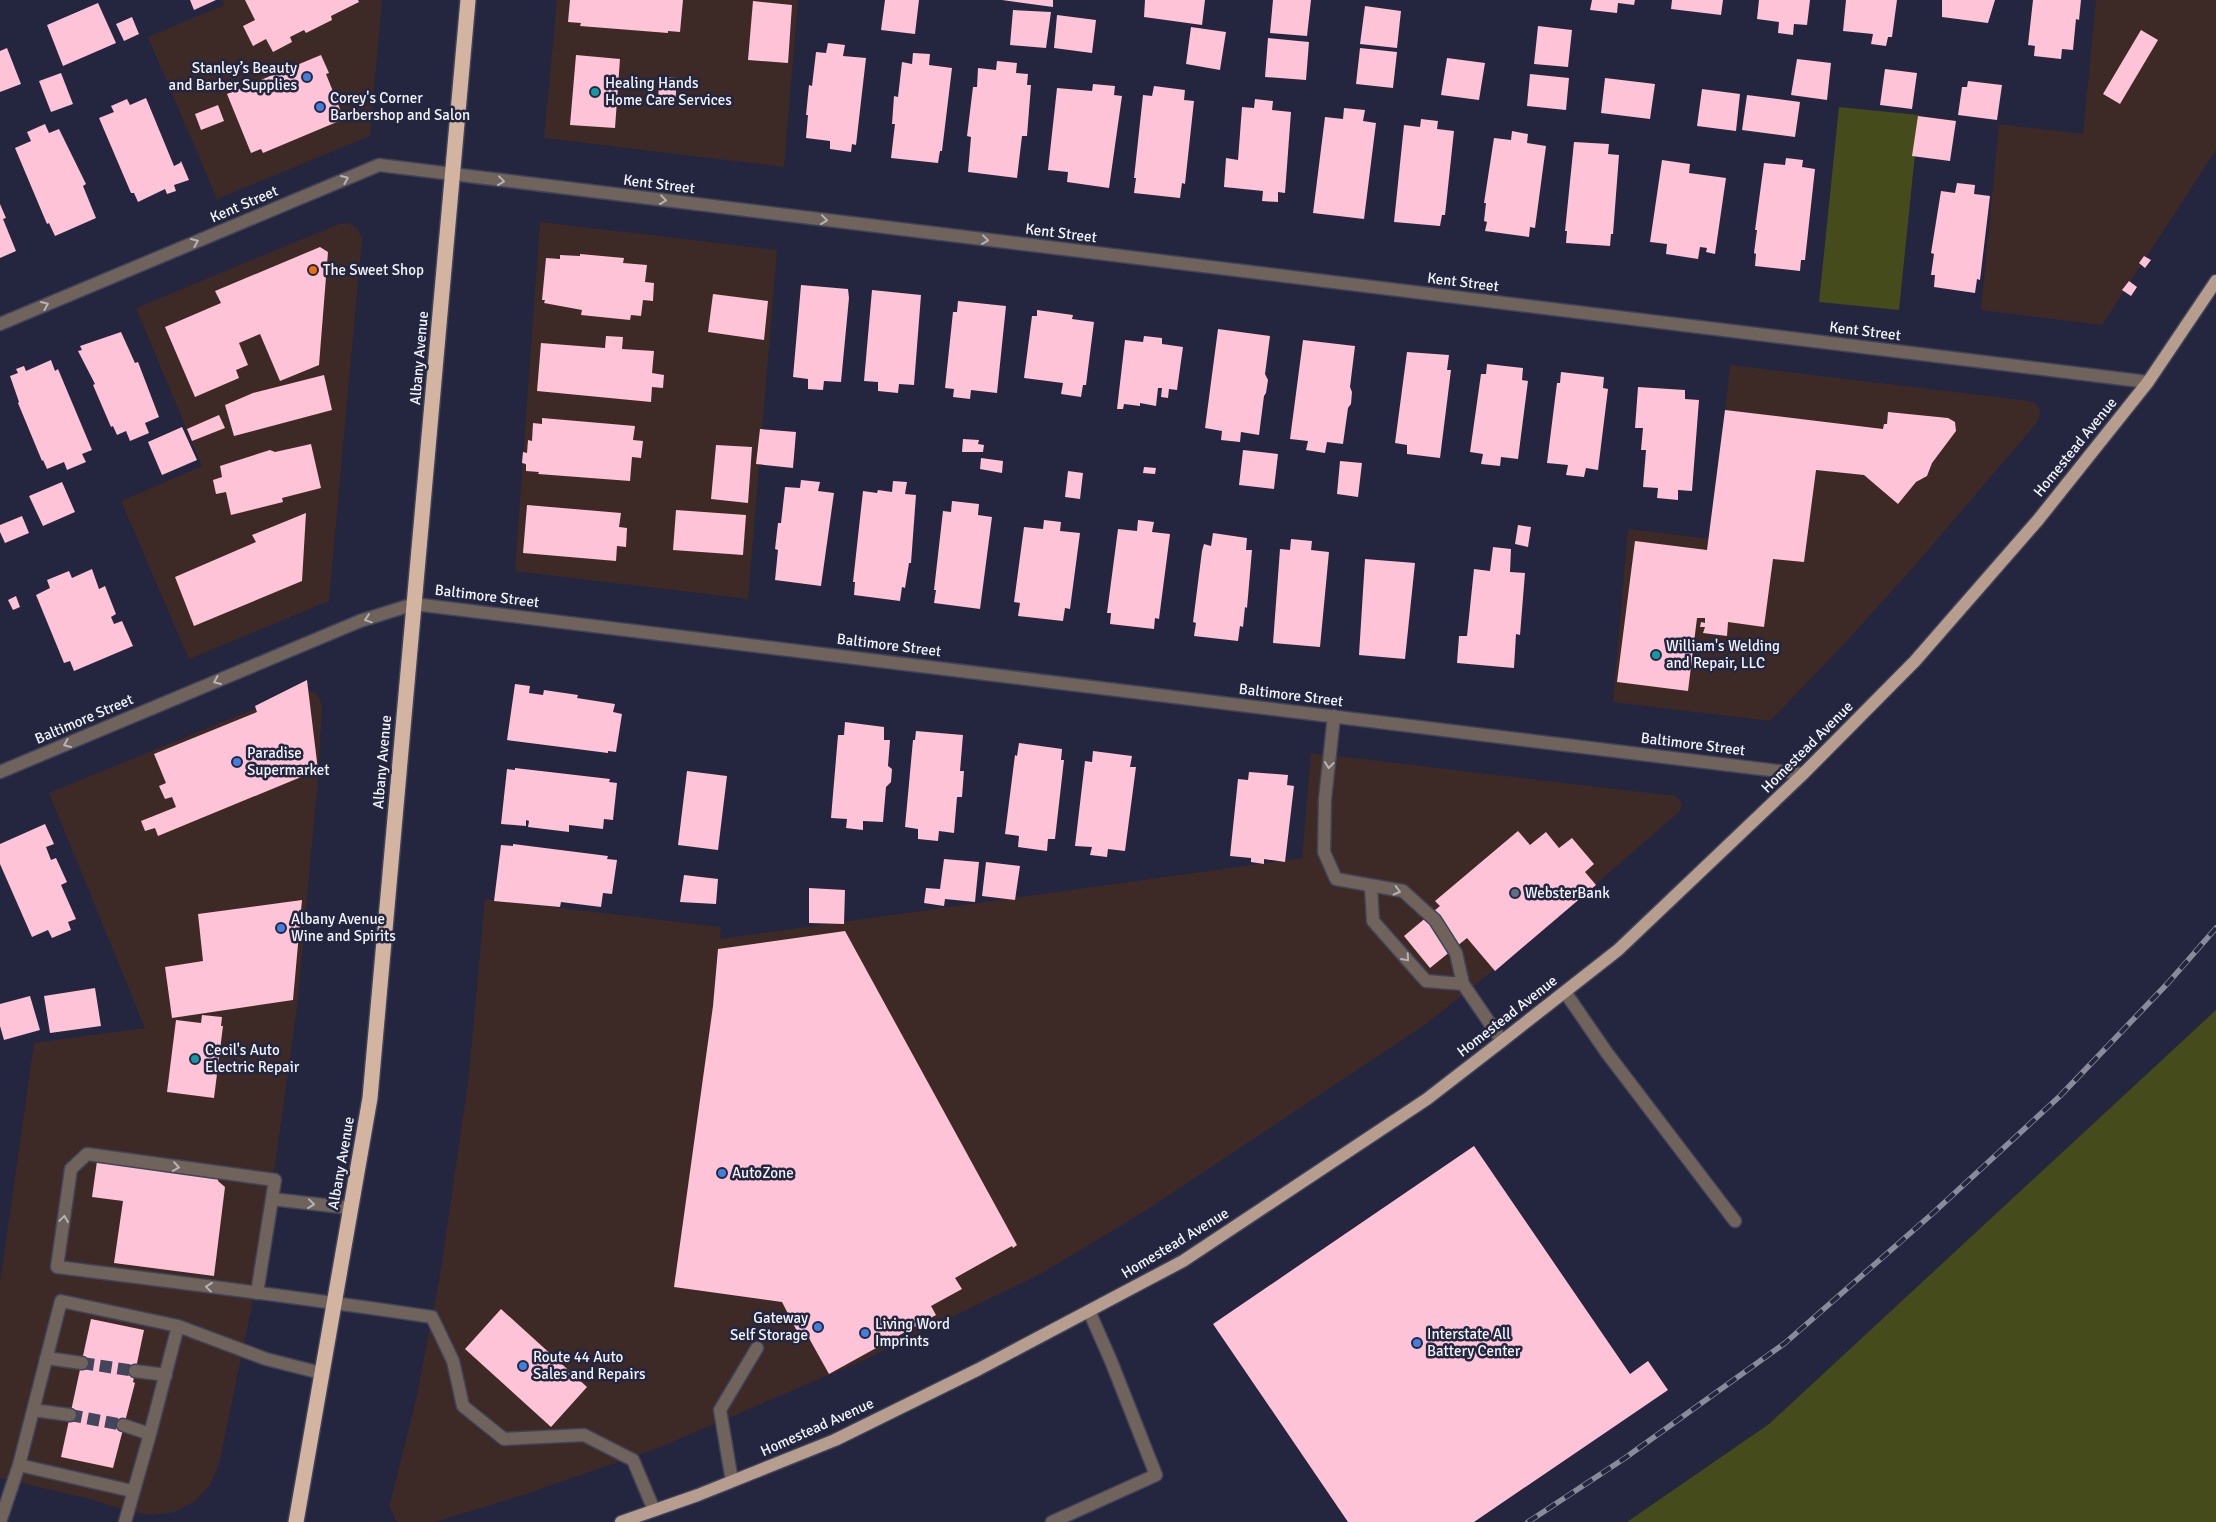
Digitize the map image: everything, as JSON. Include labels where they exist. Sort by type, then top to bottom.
[{"type":"highway","name":"Albany Avenue","points":[[296,1522],[370,1098],[468,0]]},
{"type":"main road","name":"Homestead Avenue","points":[[621,1522],[835,1440],[979,1369],[1183,1261],[1427,1099],[1565,992],[1618,950],[1804,774],[1922,654],[2038,520],[2148,382],[2216,281]]},
{"type":"street","name":"Kent Street","points":[[0,324],[379,165],[2148,382]]},
{"type":"street","name":"Baltimore Street","points":[[0,772],[360,621],[414,604],[1804,774]]},
{"type":"street","points":[[1334,716],[1325,799],[1324,852],[1336,879],[1371,887],[1403,891],[1434,920],[1456,953],[1463,984],[1502,1041]]},
{"type":"street","points":[[1371,887],[1373,920],[1426,981],[1463,984]]},
{"type":"street","points":[[1565,992],[1606,1053],[1735,1221]]},
{"type":"street","points":[[257,1293],[275,1180],[86,1154],[71,1169],[56,1267],[257,1293],[334,1302],[432,1317],[452,1361],[463,1406],[504,1439],[584,1435],[633,1460],[654,1510]]},
{"type":"street","points":[[272,1199],[350,1208]]},
{"type":"street","points":[[0,1522],[19,1465],[61,1302],[178,1326],[266,1359],[321,1373]]},
{"type":"street","points":[[1052,1522],[1156,1475],[1089,1311]]},
{"type":"street","points":[[125,1522],[178,1326]]},
{"type":"street","points":[[732,1481],[720,1410],[757,1348]]},
{"type":"street","points":[[46,1358],[82,1363]]},
{"type":"street","points":[[135,1371],[166,1376]]},
{"type":"street","points":[[33,1410],[70,1415]]},
{"type":"street","points":[[123,1425],[150,1434]]},
{"type":"street","points":[[19,1465],[132,1491]]},
{"type":"shaded area","points":[[222,0],[382,0],[370,136],[217,199],[148,37],[224,5]]},
{"type":"shaded area","points":[[557,0],[798,0],[784,167],[544,138]]},
{"type":"shaded area","points":[[2096,0],[2216,0],[2216,150],[2102,325],[1981,310],[1999,124],[2083,134]]},
{"type":"shaded area","points":[[540,222],[777,250],[748,599],[515,571]]},
{"type":"shaded area","points":[[349,223],[358,229],[362,239],[329,601],[189,659],[121,501],[202,466],[136,308],[339,224]]},
{"type":"shaded area","points":[[1730,365],[2029,401],[2036,404],[2040,410],[2039,418],[2035,425],[1917,563],[1845,643],[1770,721],[1613,702],[1628,529],[1712,539]]},
{"type":"shaded area","points":[[303,689],[317,694],[322,705],[318,779],[297,1007],[274,1173],[251,1310],[219,1464],[210,1485],[195,1501],[175,1512],[153,1515],[131,1512],[90,1499],[0,1478],[0,1283],[34,1043],[145,1028],[49,793]]},
{"type":"shaded area","points":[[1311,753],[1675,796],[1682,805],[1679,812],[1541,932],[1426,1024],[1145,1211],[1044,1272],[864,1360],[658,1448],[523,1495],[435,1522],[397,1522],[390,1509],[390,1503],[416,1400],[441,1270],[469,1075],[485,899],[721,927],[720,939],[1302,858]]},
{"type":"green space","points":[[1839,107],[1919,115],[1899,310],[1819,302]]},
{"type":"green space","points":[[2216,1010],[2216,1522],[1627,1522],[1769,1424]]},
{"type":"building","points":[[190,0],[216,0],[194,10]]},
{"type":"building","points":[[245,0],[358,0],[359,2],[331,16],[332,20],[306,33],[304,30],[290,37],[292,42],[273,52],[266,39],[253,46],[243,26],[255,20]]},
{"type":"building","points":[[570,0],[683,0],[680,32],[668,31],[668,33],[580,26],[581,23],[568,22]]},
{"type":"building","points":[[885,0],[919,0],[915,34],[881,30]]},
{"type":"building","points":[[1002,0],[1053,0],[1053,7]]},
{"type":"building","points":[[1145,0],[1205,0],[1202,25],[1144,17]]},
{"type":"building","points":[[1273,0],[1311,0],[1307,36],[1270,33]]},
{"type":"building","points":[[1592,0],[1635,0],[1634,5],[1618,3],[1617,13],[1590,10]]},
{"type":"building","points":[[1672,0],[1723,0],[1721,15],[1671,9]]},
{"type":"building","points":[[1759,0],[1810,0],[1807,25],[1794,24],[1793,35],[1778,33],[1779,22],[1757,19]]},
{"type":"building","points":[[1846,0],[1897,0],[1892,37],[1888,37],[1886,46],[1871,44],[1873,34],[1843,31]]},
{"type":"building","points":[[1942,0],[1995,0],[1988,23],[1942,17]]},
{"type":"building","points":[[2033,0],[2081,0],[2079,20],[2076,19],[2073,50],[2062,49],[2061,59],[2034,56],[2035,46],[2028,45]]},
{"type":"building","points":[[753,1],[792,5],[788,63],[748,60]]},
{"type":"building","points":[[98,3],[116,43],[63,66],[47,25]]},
{"type":"building","points":[[1365,6],[1401,11],[1397,48],[1360,44]]},
{"type":"building","points":[[1013,10],[1051,12],[1046,48],[1010,45]]},
{"type":"building","points":[[1057,15],[1096,20],[1092,53],[1054,48]]},
{"type":"building","points":[[132,17],[139,34],[124,41],[116,24]]},
{"type":"building","points":[[1538,26],[1572,30],[1568,67],[1534,64]]},
{"type":"building","points":[[1191,27],[1226,32],[1220,70],[1186,64]]},
{"type":"building","points":[[2141,30],[2158,40],[2120,104],[2103,94]]},
{"type":"building","points":[[1268,38],[1309,42],[1306,80],[1265,77]]},
{"type":"building","points":[[828,43],[845,45],[843,56],[866,58],[856,145],[852,144],[851,152],[830,149],[830,141],[806,138],[809,85],[812,86],[816,52],[826,53]]},
{"type":"building","points":[[7,48],[21,84],[0,92],[0,51]]},
{"type":"building","points":[[1360,48],[1397,52],[1393,88],[1356,84]]},
{"type":"building","points":[[913,53],[930,54],[929,65],[952,68],[942,151],[940,151],[938,163],[891,158],[895,124],[892,124],[894,96],[898,97],[902,62],[912,64]]},
{"type":"building","points":[[321,55],[329,73],[326,74],[344,119],[263,153],[261,149],[251,153],[227,94]]},
{"type":"building","name":"Healing Hands Home Care Services","points":[[576,55],[620,59],[615,128],[570,125]]},
{"type":"building","points":[[1447,58],[1485,63],[1479,100],[1441,95]]},
{"type":"building","points":[[1797,59],[1831,63],[1827,100],[1791,95]]},
{"type":"building","points":[[997,61],[1017,63],[1016,73],[1028,74],[1027,85],[1031,85],[1027,136],[1022,136],[1017,178],[968,172],[971,137],[967,136],[973,87],[977,87],[978,68],[996,70]]},
{"type":"building","points":[[1885,69],[1917,73],[1912,109],[1880,105]]},
{"type":"building","points":[[61,73],[73,104],[51,112],[39,81]]},
{"type":"building","points":[[1530,74],[1569,78],[1566,110],[1527,106]]},
{"type":"building","points":[[659,77],[677,78],[675,106],[658,105]]},
{"type":"building","points":[[1605,78],[1655,84],[1650,119],[1601,113]]},
{"type":"building","points":[[1968,81],[2002,85],[1997,120],[1958,115],[1962,87],[1967,87]]},
{"type":"building","points":[[1093,84],[1115,86],[1114,95],[1122,96],[1109,188],[1067,182],[1068,172],[1048,170],[1057,88],[1092,91]]},
{"type":"building","points":[[1154,86],[1185,90],[1184,100],[1194,101],[1185,184],[1182,183],[1180,198],[1134,193],[1143,95],[1152,96]]},
{"type":"building","points":[[1702,89],[1740,94],[1736,131],[1697,126]]},
{"type":"building","points":[[1747,95],[1800,102],[1795,137],[1742,130]]},
{"type":"building","points":[[146,98],[174,166],[181,161],[189,180],[174,185],[176,191],[167,194],[165,189],[138,202],[134,193],[131,193],[99,118],[114,112],[111,106],[127,99],[130,105]]},
{"type":"building","points":[[1255,99],[1273,101],[1272,110],[1291,112],[1285,193],[1278,192],[1278,202],[1262,201],[1263,191],[1224,187],[1226,158],[1238,160],[1242,107],[1254,108]]},
{"type":"building","points":[[218,105],[224,121],[201,130],[195,114]]},
{"type":"building","points":[[1344,108],[1365,110],[1363,121],[1376,123],[1364,219],[1313,213],[1325,117],[1343,119]]},
{"type":"building","points":[[1918,116],[1956,121],[1950,161],[1912,156]]},
{"type":"building","points":[[1421,119],[1438,121],[1437,129],[1454,131],[1445,215],[1442,215],[1440,226],[1394,222],[1404,125],[1420,127]]},
{"type":"building","points":[[45,124],[49,133],[59,129],[86,184],[83,186],[96,218],[55,236],[49,223],[47,224],[15,148],[31,141],[27,132]]},
{"type":"building","points":[[1512,131],[1528,134],[1527,143],[1546,146],[1535,228],[1530,227],[1529,237],[1485,231],[1487,222],[1484,221],[1486,203],[1484,203],[1494,138],[1511,140]]},
{"type":"building","points":[[1574,142],[1609,144],[1608,154],[1619,155],[1613,234],[1611,234],[1610,246],[1566,243],[1567,231],[1565,231]]},
{"type":"building","points":[[1786,158],[1803,160],[1802,167],[1815,169],[1805,260],[1801,260],[1800,271],[1755,266],[1756,254],[1754,253],[1757,230],[1755,230],[1764,163],[1785,165]]},
{"type":"building","points":[[1662,160],[1690,164],[1689,173],[1726,178],[1715,254],[1706,252],[1707,248],[1700,247],[1698,259],[1666,254],[1667,244],[1650,242]]},
{"type":"building","points":[[1957,183],[1975,185],[1974,194],[1990,196],[1980,280],[1977,279],[1975,293],[1934,287],[1935,275],[1931,275],[1934,254],[1931,253],[1941,191],[1955,193]]},
{"type":"building","points":[[0,204],[6,218],[3,219],[16,251],[0,258]]},
{"type":"building","points":[[320,247],[328,252],[319,365],[280,381],[260,334],[239,343],[248,365],[236,370],[239,378],[195,397],[165,327],[221,303],[215,291]]},
{"type":"building","points":[[580,254],[624,258],[623,263],[647,265],[645,282],[654,283],[653,301],[643,300],[641,316],[631,315],[630,320],[581,315],[582,310],[544,303],[545,300],[542,300],[546,258],[560,259],[560,255],[580,256]]},
{"type":"building","points":[[2144,256],[2151,260],[2145,268],[2139,263]]},
{"type":"building","points":[[2129,281],[2137,287],[2131,296],[2122,290]]},
{"type":"building","points":[[801,285],[848,289],[849,298],[841,382],[824,381],[823,390],[808,389],[808,379],[793,377]]},
{"type":"building","points":[[872,290],[921,295],[914,385],[899,384],[898,393],[878,391],[878,382],[864,381]]},
{"type":"building","points":[[713,294],[768,301],[764,340],[708,332]]},
{"type":"building","points":[[958,301],[1006,306],[997,393],[971,390],[970,399],[953,397],[954,389],[945,388],[953,312],[957,312]]},
{"type":"building","points":[[1037,310],[1073,315],[1072,319],[1094,322],[1086,385],[1083,385],[1081,397],[1061,394],[1063,383],[1024,378],[1032,316],[1037,316]]},
{"type":"building","points":[[1218,329],[1270,336],[1265,374],[1268,380],[1259,435],[1241,432],[1240,442],[1221,440],[1222,431],[1205,428]]},
{"type":"building","points":[[121,332],[135,363],[138,362],[159,417],[145,423],[149,433],[130,441],[126,431],[117,435],[113,426],[111,427],[93,385],[95,384],[78,351],[82,350],[80,346]]},
{"type":"building","points":[[606,336],[623,337],[622,349],[654,351],[652,373],[664,375],[663,388],[652,387],[651,402],[537,391],[541,343],[605,348]]},
{"type":"building","points":[[1144,336],[1162,338],[1162,344],[1183,347],[1177,390],[1169,389],[1168,398],[1161,397],[1162,388],[1158,388],[1156,406],[1140,403],[1140,406],[1124,404],[1123,409],[1117,409],[1125,340],[1143,342]]},
{"type":"building","points":[[1303,340],[1355,346],[1350,387],[1352,392],[1351,404],[1348,408],[1343,444],[1327,442],[1325,453],[1306,450],[1308,441],[1290,439]]},
{"type":"building","points":[[1407,352],[1449,355],[1447,370],[1451,370],[1440,458],[1407,454],[1407,445],[1395,443]]},
{"type":"building","points":[[51,360],[55,371],[58,369],[92,450],[82,454],[86,462],[67,470],[64,462],[47,469],[42,461],[18,403],[10,376],[18,373],[16,369],[24,366],[26,371]]},
{"type":"building","points":[[1487,364],[1523,368],[1522,380],[1528,381],[1518,459],[1501,457],[1500,466],[1481,464],[1483,454],[1470,452],[1481,374],[1486,374]]},
{"type":"building","points":[[1561,372],[1604,377],[1603,388],[1608,389],[1598,470],[1586,468],[1584,477],[1566,475],[1568,465],[1547,463],[1557,383],[1560,383]]},
{"type":"building","points":[[324,375],[332,410],[234,436],[225,405],[253,393]]},
{"type":"building","points":[[1638,387],[1685,390],[1685,399],[1699,400],[1692,491],[1678,490],[1678,500],[1657,498],[1658,488],[1643,487],[1646,450],[1641,450],[1643,428],[1635,428]]},
{"type":"building","points":[[1725,410],[1883,429],[1884,424],[1887,424],[1888,412],[1948,418],[1955,422],[1956,431],[1932,463],[1927,476],[1916,482],[1898,504],[1864,475],[1816,470],[1804,562],[1773,559],[1764,627],[1728,622],[1727,636],[1703,633],[1705,627],[1700,627],[1701,622],[1705,623],[1705,618],[1697,618],[1688,691],[1617,682],[1635,541],[1707,550]]},
{"type":"building","points":[[219,415],[225,428],[192,441],[187,429]]},
{"type":"building","points":[[542,418],[635,426],[633,440],[643,441],[641,458],[632,457],[630,481],[538,474],[539,472],[526,471],[526,464],[522,463],[523,452],[527,453],[528,440],[532,441],[533,423],[542,424]]},
{"type":"building","points":[[182,427],[197,460],[162,475],[148,442]]},
{"type":"building","points":[[760,429],[796,432],[793,468],[756,464]]},
{"type":"building","points":[[963,439],[979,440],[978,444],[984,445],[983,452],[962,452]]},
{"type":"building","points":[[311,444],[321,488],[282,498],[283,502],[231,515],[226,492],[216,494],[213,480],[222,477],[220,466],[270,450],[275,452]]},
{"type":"building","points":[[716,445],[752,447],[748,503],[711,499]]},
{"type":"building","points":[[1243,450],[1278,454],[1274,489],[1239,485]]},
{"type":"building","points":[[981,458],[1003,461],[1002,473],[980,469]]},
{"type":"building","points":[[1340,461],[1362,463],[1358,497],[1337,494]]},
{"type":"building","points":[[1144,467],[1156,468],[1155,474],[1143,473]]},
{"type":"building","points":[[1068,471],[1083,473],[1080,499],[1065,497]]},
{"type":"building","points":[[801,480],[820,482],[818,491],[834,493],[821,586],[775,580],[778,550],[775,549],[778,523],[781,523],[785,487],[800,488]]},
{"type":"building","points":[[893,481],[907,482],[905,494],[916,495],[911,563],[909,563],[905,588],[902,587],[900,601],[854,595],[855,582],[853,582],[863,491],[877,493],[878,490],[892,492]]},
{"type":"building","points":[[62,482],[75,512],[43,526],[29,496]]},
{"type":"building","points":[[952,501],[979,504],[978,515],[992,517],[980,609],[934,603],[943,511],[951,512]]},
{"type":"building","points":[[527,505],[621,513],[619,527],[627,528],[626,547],[617,546],[616,561],[523,553]]},
{"type":"building","points":[[676,510],[746,515],[743,555],[673,550]]},
{"type":"building","points":[[306,513],[302,581],[194,626],[175,577],[256,542],[252,535]]},
{"type":"building","points":[[22,516],[29,533],[5,543],[0,532],[0,525]]},
{"type":"building","points":[[1044,520],[1061,522],[1060,531],[1080,533],[1070,609],[1065,608],[1063,621],[1018,616],[1020,603],[1014,602],[1024,527],[1043,529]]},
{"type":"building","points":[[1138,520],[1154,522],[1152,532],[1170,534],[1159,619],[1155,618],[1154,629],[1110,624],[1111,613],[1107,613],[1118,529],[1137,531]]},
{"type":"building","points":[[1518,525],[1531,527],[1528,547],[1515,544]]},
{"type":"building","points":[[1213,533],[1247,538],[1246,550],[1252,550],[1247,608],[1245,607],[1243,627],[1240,626],[1238,641],[1194,636],[1196,623],[1193,622],[1202,551],[1204,544],[1211,546]]},
{"type":"building","points":[[1291,539],[1312,541],[1311,550],[1329,552],[1320,647],[1273,643],[1280,549],[1290,550]]},
{"type":"building","points":[[1493,547],[1511,549],[1510,572],[1525,573],[1520,635],[1516,634],[1514,668],[1457,663],[1459,636],[1467,636],[1474,569],[1490,571]]},
{"type":"building","points":[[1365,559],[1415,563],[1405,659],[1359,655]]},
{"type":"building","points":[[92,569],[99,589],[105,586],[116,614],[111,617],[114,624],[122,621],[133,646],[74,671],[70,661],[64,663],[36,595],[50,588],[47,580],[69,571],[72,578]]},
{"type":"building","points":[[16,596],[20,607],[13,610],[8,600]]},
{"type":"building","name":"Paradise Supermarket","points":[[307,680],[318,770],[158,836],[155,828],[145,831],[141,821],[176,807],[172,797],[165,799],[159,786],[166,783],[154,754],[257,712],[255,706]]},
{"type":"building","points":[[515,684],[530,686],[529,693],[543,695],[544,690],[578,695],[577,698],[615,704],[613,712],[622,714],[616,752],[608,751],[608,753],[507,740]]},
{"type":"building","points":[[845,722],[884,727],[884,740],[890,740],[888,766],[892,769],[891,782],[886,787],[883,822],[863,821],[863,830],[846,828],[847,819],[831,818],[838,735],[844,735]]},
{"type":"building","points":[[916,731],[963,735],[960,771],[964,771],[962,797],[957,797],[954,833],[939,831],[938,841],[918,839],[918,829],[905,827],[913,740],[915,740]]},
{"type":"building","points":[[1019,743],[1062,749],[1061,760],[1064,760],[1055,839],[1048,839],[1047,851],[1018,847],[1019,836],[1005,834],[1015,755],[1017,756]]},
{"type":"building","points":[[1093,751],[1132,756],[1130,767],[1136,767],[1125,851],[1108,849],[1107,857],[1090,855],[1092,847],[1075,846],[1085,761],[1092,762]]},
{"type":"building","points":[[515,768],[610,779],[609,782],[617,783],[613,820],[604,819],[603,829],[569,825],[569,832],[528,827],[529,821],[526,820],[526,826],[501,824],[507,769],[515,770]]},
{"type":"building","points":[[687,771],[727,776],[718,850],[678,845]]},
{"type":"building","points":[[1249,772],[1288,775],[1287,785],[1294,786],[1285,862],[1264,859],[1264,864],[1251,862],[1251,858],[1230,856],[1238,779],[1248,780]]},
{"type":"building","points":[[45,824],[54,844],[46,847],[51,860],[56,858],[67,882],[61,885],[76,919],[68,922],[71,930],[52,938],[48,930],[32,937],[0,864],[0,844]]},
{"type":"building","name":"WebsterBank","points":[[1518,831],[1530,845],[1546,832],[1559,848],[1572,838],[1594,864],[1585,872],[1596,885],[1495,971],[1467,938],[1430,968],[1404,936],[1440,906],[1435,901]]},
{"type":"building","points":[[513,844],[608,856],[607,859],[617,860],[612,894],[603,893],[601,907],[561,902],[560,907],[494,901],[501,845],[513,846]]},
{"type":"building","points":[[944,859],[979,862],[975,902],[945,899],[944,906],[924,903],[926,888],[940,889]]},
{"type":"building","points":[[986,862],[1020,866],[1015,900],[982,896]]},
{"type":"building","points":[[684,875],[718,879],[716,904],[680,902]]},
{"type":"building","points":[[809,888],[845,890],[844,924],[809,923]]},
{"type":"building","points":[[302,900],[293,1000],[172,1018],[165,967],[203,961],[198,914]]},
{"type":"building","points":[[845,931],[1017,1245],[955,1278],[962,1289],[931,1306],[936,1315],[829,1374],[805,1331],[799,1335],[782,1302],[674,1287],[713,1006],[718,949]]},
{"type":"building","points":[[95,988],[101,1026],[50,1033],[44,996]]},
{"type":"building","points":[[30,996],[40,1030],[4,1040],[0,1026],[0,1004]]},
{"type":"building","name":"Cecil's Auto Electric Repair","points":[[202,1015],[222,1017],[221,1026],[223,1026],[214,1098],[167,1092],[176,1020],[201,1023]]},
{"type":"building","name":"Interstate All Battery Center","points":[[1474,1146],[1630,1374],[1648,1361],[1668,1390],[1474,1522],[1348,1522],[1213,1324]]},
{"type":"building","points":[[97,1161],[219,1177],[218,1181],[225,1187],[214,1276],[114,1263],[123,1201],[92,1197]]},
{"type":"building","name":"Route 44 Auto Sales and Repairs","points":[[501,1309],[587,1387],[551,1427],[465,1349]]},
{"type":"building","points":[[91,1319],[144,1330],[133,1382],[135,1383],[113,1468],[61,1457]]},
{"type":"tunnel","points":[[82,1363],[135,1371]]},
{"type":"tunnel","points":[[70,1415],[123,1425]]},
{"type":"railway","points":[[1528,1522],[1625,1458],[1785,1343],[1932,1214],[2060,1096],[2168,983],[2216,928]]},
{"type":"place","name":"Stanley’s Beauty and Barber Supplies","points":[[307,77]]},
{"type":"place","name":"Healing Hands Home Care Services","points":[[595,92]]},
{"type":"place","name":"Corey's Corner Barbershop and Salon","points":[[320,107]]},
{"type":"place","name":"The Sweet Shop","points":[[313,270]]},
{"type":"place","name":"William's Welding and Repair, LLC","points":[[1656,655]]},
{"type":"place","name":"Paradise Supermarket","points":[[237,762]]},
{"type":"place","name":"WebsterBank","points":[[1515,893]]},
{"type":"place","name":"Albany Avenue Wine and Spirits","points":[[281,928]]},
{"type":"place","name":"Cecil's Auto Electric Repair","points":[[195,1059]]},
{"type":"place","name":"AutoZone","points":[[722,1173]]},
{"type":"place","name":"Gateway Self Storage","points":[[818,1327]]},
{"type":"place","name":"Living Word Imprints","points":[[865,1333]]},
{"type":"place","name":"Interstate All Battery Center","points":[[1417,1343]]},
{"type":"place","name":"Route 44 Auto Sales and Repairs","points":[[523,1366]]}]
